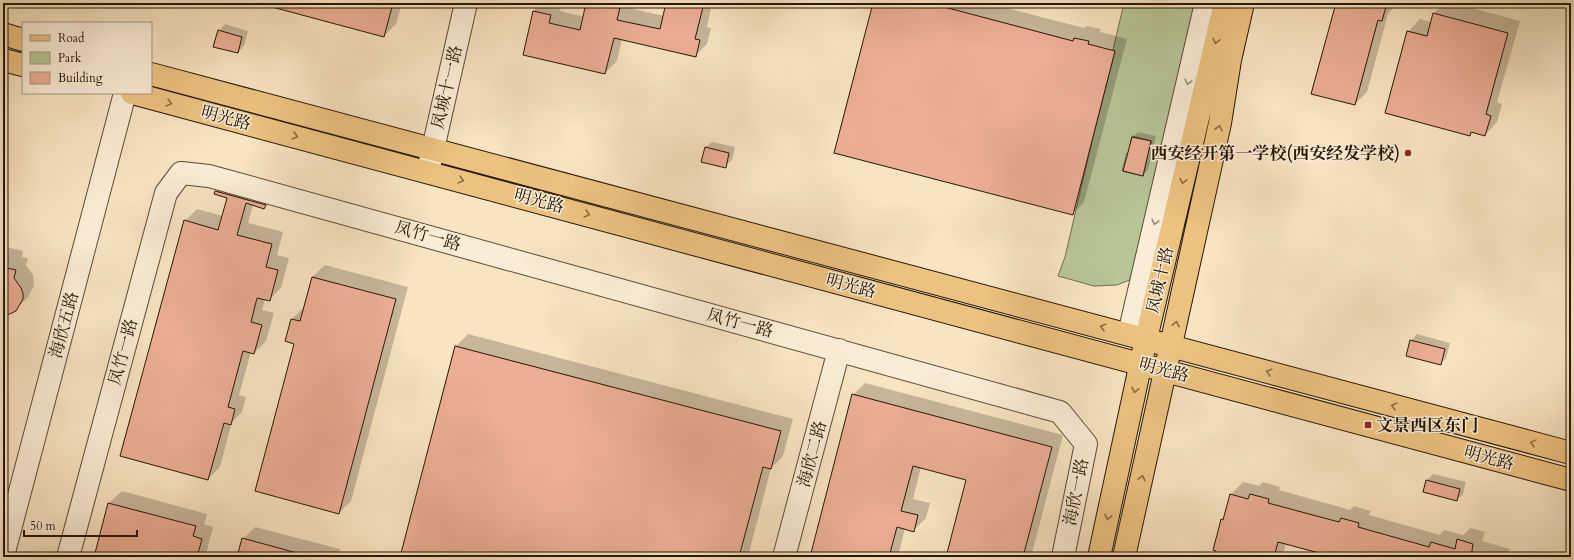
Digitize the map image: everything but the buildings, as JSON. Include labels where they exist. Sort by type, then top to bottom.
[{"type":"main road","name":"凤城十路","points":[[1099,557],[1140,364],[1138,337],[1225,3]]},
{"type":"main road","name":"凤城十路","points":[[1124,557],[1220,123],[1230,60],[1243,3]]},
{"type":"main road","points":[[3,34],[22,40]]},
{"type":"main road","points":[[3,60],[22,65]]},
{"type":"main road","name":"明光路","points":[[152,74],[1571,453]]},
{"type":"main road","name":"明光路","points":[[136,94],[1571,480]]},
{"type":"street","name":"凤城十一路","points":[[428,172],[466,3]]},
{"type":"street","points":[[1138,337],[1206,3]]},
{"type":"street","name":"海欣五路","points":[[3,556],[125,94]]},
{"type":"street","name":"凤竹一路","points":[[68,557],[166,193],[181,173],[209,176],[1060,412]]},
{"type":"street","name":"海欣二路","points":[[784,557],[839,350]]},
{"type":"street","name":"海欣一路","points":[[1060,412],[1086,444],[1064,557]]},
{"type":"green space","points":[[1124,3],[1202,3],[1132,279],[1117,285],[1094,286],[1058,276],[1065,257],[1115,51],[1113,50]],"holes":[[[1132,136],[1152,141],[1149,149],[1130,145]],[[1127,153],[1147,158],[1143,176],[1122,171]]]},
{"type":"place","name":"西安经开第一学校(西安经发学校)","points":[[1408,153]]},
{"type":"place","name":"文景西区东门","points":[[1368,425]]}]
